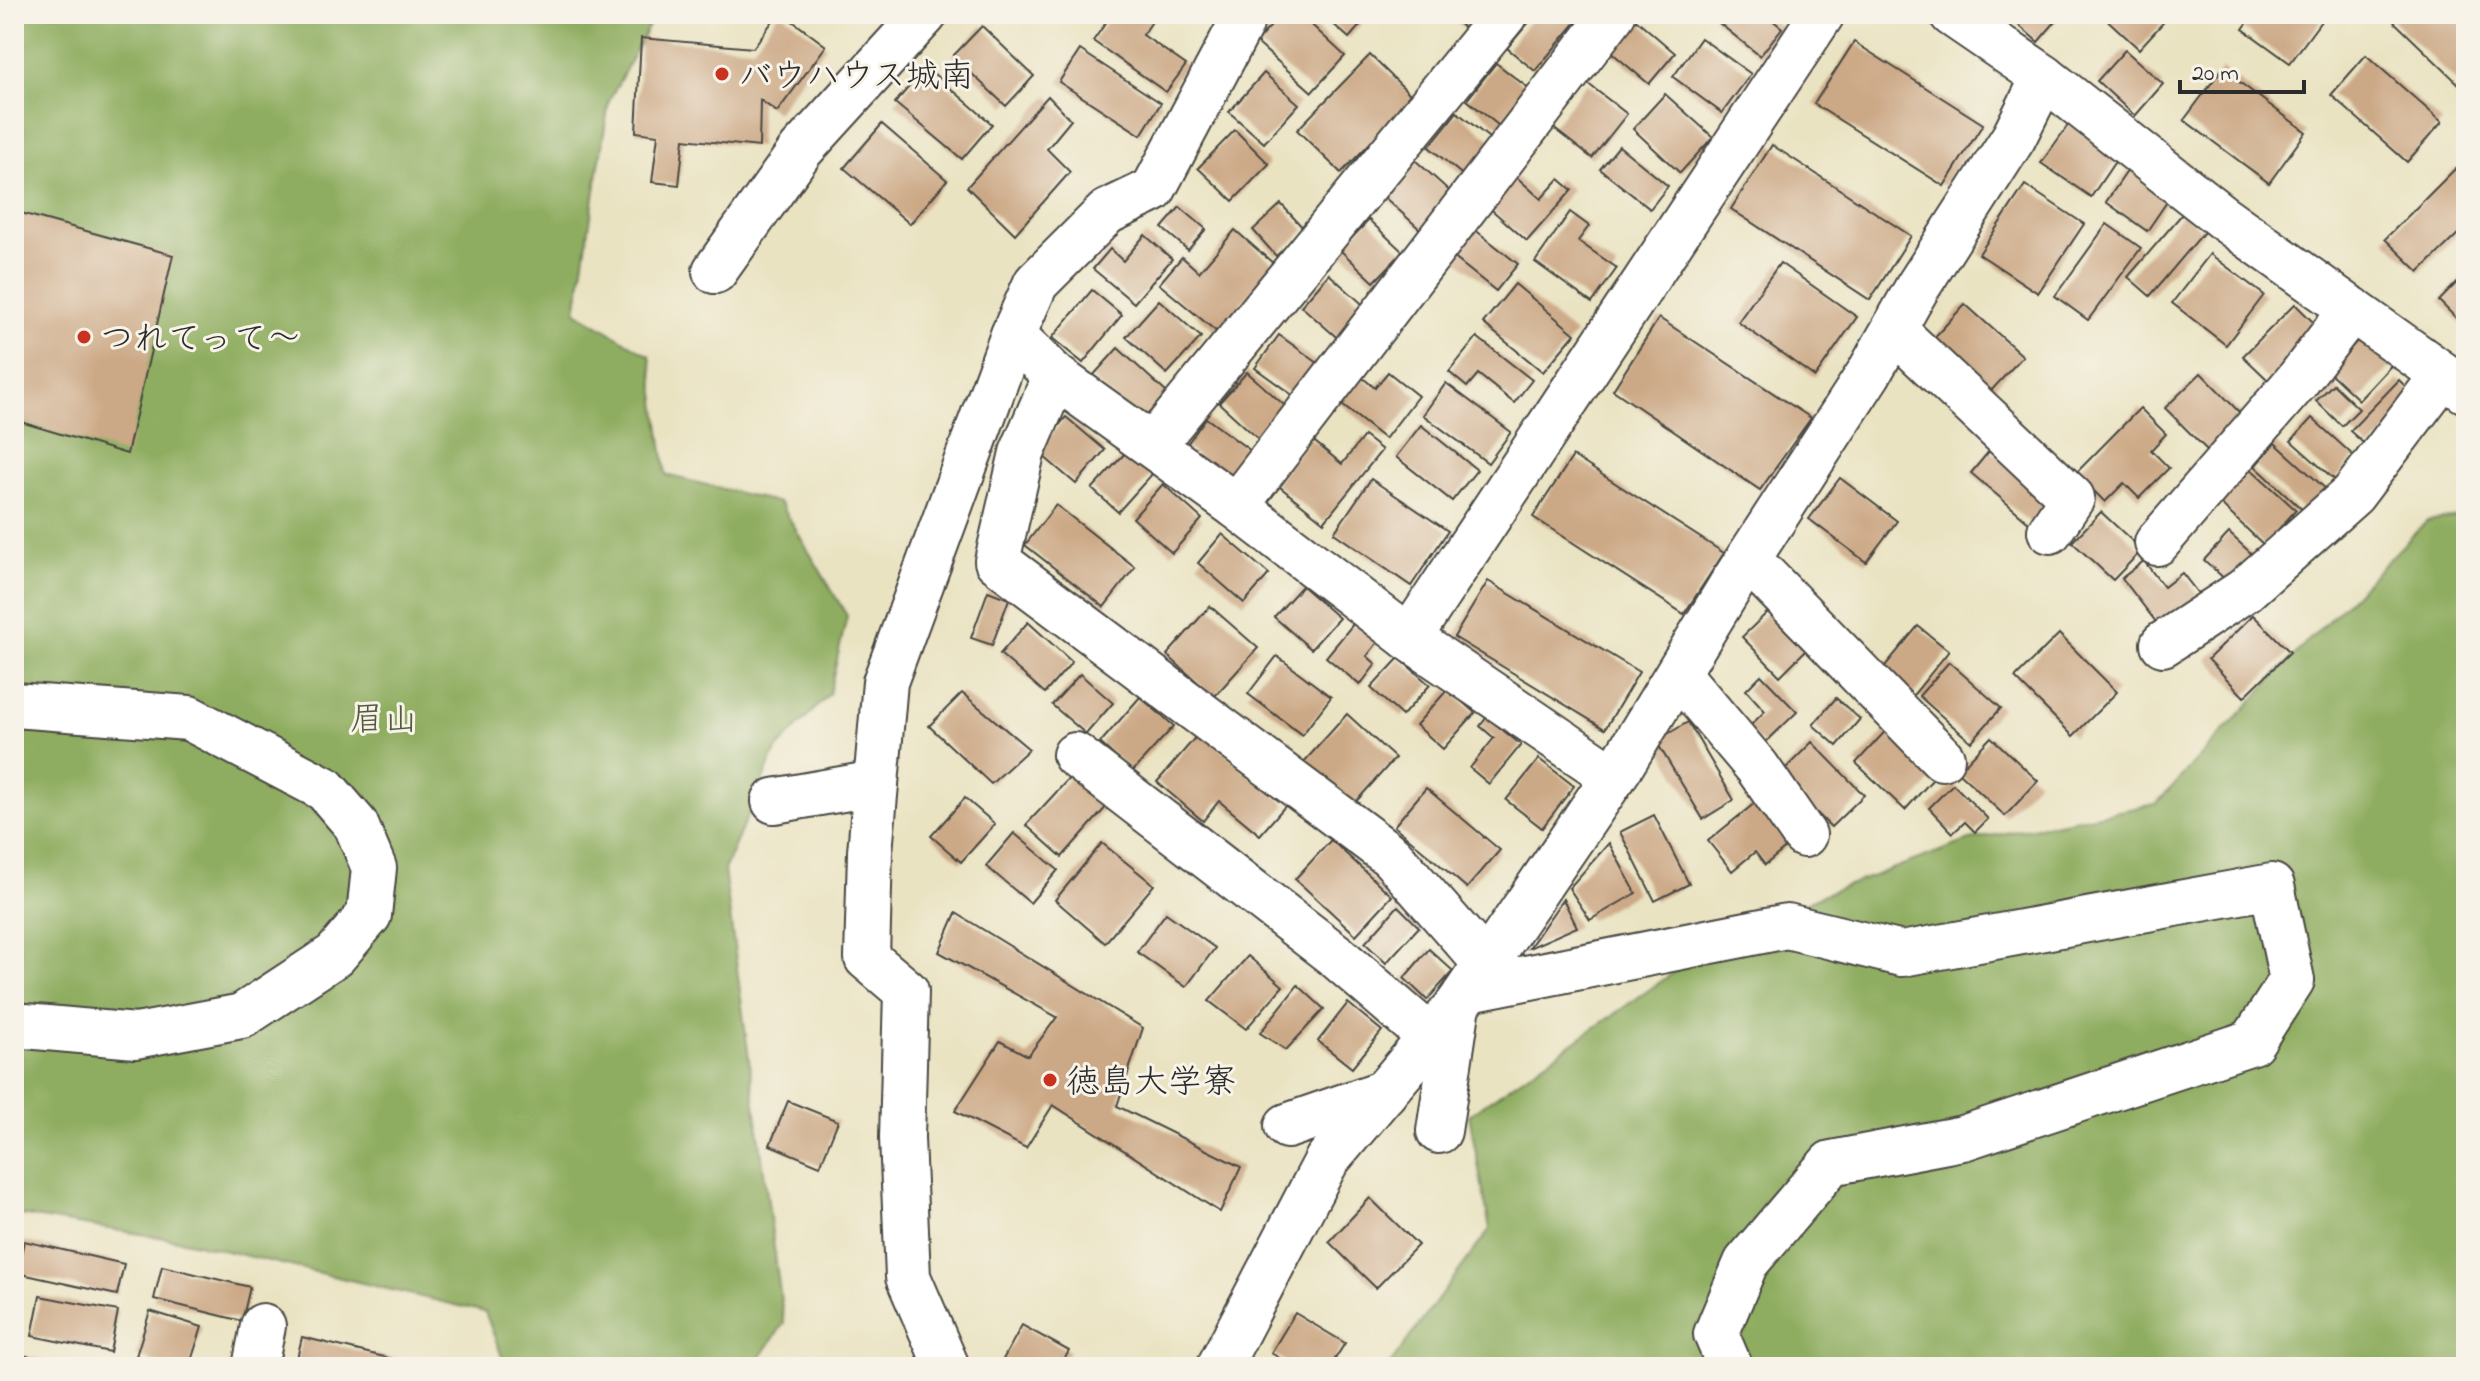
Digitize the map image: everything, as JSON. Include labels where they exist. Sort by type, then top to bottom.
[{"type":"street","points":[[715,271],[801,150],[925,14]]},
{"type":"street","points":[[947,1367],[908,1277],[902,1138],[906,991],[867,958],[876,783],[885,682],[1013,335],[1036,283],[1107,212],[1153,190],[1241,24],[1242,14]]},
{"type":"street","points":[[1153,445],[1505,14]]},
{"type":"street","points":[[1236,506],[1613,14]]},
{"type":"street","points":[[1409,638],[1822,14]]},
{"type":"street","points":[[1952,14],[2044,77],[2222,217],[2455,383],[2353,494],[2245,590],[2163,644]]},
{"type":"street","points":[[1219,1367],[1327,1160],[1471,986],[1614,777],[1748,559],[1847,409],[2014,137],[2044,77]]},
{"type":"street","points":[[2157,543],[2297,381],[2352,309]]},
{"type":"street","points":[[1894,330],[2072,498],[2050,531]]},
{"type":"street","points":[[1013,335],[1055,376],[1236,506],[1409,638],[1614,777]]},
{"type":"street","points":[[1055,376],[1022,453],[997,561],[1391,856],[1471,986],[1439,1131]]},
{"type":"street","points":[[1748,559],[1942,758]]},
{"type":"street","points":[[1679,675],[1757,767],[1804,835]]},
{"type":"street","points":[[14,705],[189,718],[325,789],[356,825],[374,868],[369,915],[335,955],[242,1016],[136,1036],[14,1025]]},
{"type":"street","points":[[1075,755],[1336,956],[1430,1037]]},
{"type":"street","points":[[774,801],[876,783]]},
{"type":"street","points":[[1471,986],[1787,926],[1902,954],[2272,886],[2292,980],[2252,1042],[1963,1138],[1831,1163],[1746,1263],[1716,1334],[1730,1367]]},
{"type":"street","points":[[1287,1126],[1385,1092]]},
{"type":"green space","name":"眉山","points":[[14,14],[655,14],[609,101],[576,312],[650,356],[666,475],[780,503],[847,616],[829,694],[776,750],[724,870],[784,1323],[754,1367],[506,1367],[485,1312],[184,1241],[14,1214]]},
{"type":"green space","points":[[2466,516],[2466,1367],[1388,1367],[1490,1229],[1469,1115],[1689,962],[1822,895],[1970,840],[2156,804],[2304,645],[2427,521]]},
{"type":"building","name":"バウハウス城南","points":[[778,14],[783,14],[826,46],[777,112],[760,100],[759,147],[684,139],[679,185],[652,182],[658,135],[636,132],[641,38],[753,48]]},
{"type":"building","points":[[1112,14],[1157,14],[1143,35],[1186,65],[1166,92],[1093,41]]},
{"type":"building","points":[[1282,14],[1300,14],[1345,56],[1312,92],[1256,42]]},
{"type":"building","points":[[1322,14],[1370,14],[1349,38]]},
{"type":"building","points":[[1449,14],[1484,14],[1467,31]]},
{"type":"building","points":[[1536,14],[1583,14],[1535,71],[1507,48]]},
{"type":"building","points":[[1718,14],[1765,14],[1782,28],[1760,56],[1714,19]]},
{"type":"building","points":[[2006,14],[2062,14],[2038,42]]},
{"type":"building","points":[[2101,14],[2171,14],[2139,49]]},
{"type":"building","points":[[2254,14],[2320,14],[2324,17],[2290,63],[2243,29]]},
{"type":"building","points":[[2386,14],[2466,14],[2466,91]]},
{"type":"building","points":[[1632,16],[1675,53],[1649,84],[1605,47]]},
{"type":"building","points":[[982,26],[1034,76],[1006,106],[953,56]]},
{"type":"building","points":[[1701,38],[1751,74],[1722,113],[1673,77]]},
{"type":"building","points":[[1854,42],[1983,124],[1944,186],[1814,104]]},
{"type":"building","points":[[1080,50],[1161,103],[1141,135],[1059,82]]},
{"type":"building","points":[[2125,50],[2163,84],[2135,116],[2097,81]]},
{"type":"building","points":[[1370,55],[1414,98],[1341,173],[1297,130]]},
{"type":"building","points":[[2366,55],[2442,122],[2407,162],[2331,95]]},
{"type":"building","points":[[1496,63],[1532,91],[1503,129],[1467,100]]},
{"type":"building","points":[[926,67],[992,124],[962,159],[895,103]]},
{"type":"building","points":[[2222,69],[2306,132],[2269,183],[2184,120]]},
{"type":"building","points":[[1264,73],[1299,104],[1264,143],[1229,112]]},
{"type":"building","points":[[1587,83],[1627,114],[1592,158],[1552,127]]},
{"type":"building","points":[[1665,94],[1713,137],[1680,173],[1633,129]]},
{"type":"building","points":[[1048,96],[1071,120],[1047,149],[1070,172],[1015,234],[967,187]]},
{"type":"building","points":[[1457,112],[1494,142],[1465,177],[1429,147]]},
{"type":"building","points":[[882,124],[947,180],[910,224],[844,168]]},
{"type":"building","points":[[2069,124],[2118,157],[2091,197],[2041,163]]},
{"type":"building","points":[[1235,130],[1269,164],[1233,201],[1198,168]]},
{"type":"building","points":[[1772,145],[1911,236],[1870,300],[1731,209]]},
{"type":"building","points":[[1619,146],[1668,186],[1650,209],[1600,169]]},
{"type":"building","points":[[1415,160],[1454,195],[1422,231],[1383,196]]},
{"type":"building","points":[[2130,167],[2171,196],[2147,231],[2106,202]]},
{"type":"building","points":[[2455,169],[2466,179],[2466,226],[2419,272],[2385,239]]},
{"type":"building","points":[[1512,173],[1541,199],[1559,179],[1572,190],[1527,241],[1485,204]]},
{"type":"building","points":[[2025,185],[2084,224],[2038,293],[1979,254]]},
{"type":"building","points":[[1281,204],[1305,230],[1276,256],[1253,230]]},
{"type":"building","points":[[1180,207],[1206,229],[1188,250],[1162,228]]},
{"type":"building","name":"つれてって～","points":[[14,211],[173,255],[127,454],[14,420]]},
{"type":"building","points":[[1570,212],[1589,226],[1578,241],[1617,268],[1592,303],[1535,262]]},
{"type":"building","points":[[2183,213],[2204,232],[2150,296],[2128,277]]},
{"type":"building","points":[[1369,220],[1403,252],[1374,282],[1340,250]]},
{"type":"building","points":[[2107,224],[2141,248],[2088,320],[2055,296]]},
{"type":"building","points":[[1469,225],[1518,264],[1496,291],[1447,252]]},
{"type":"building","points":[[1235,230],[1274,264],[1217,332],[1159,284],[1182,257],[1199,272]]},
{"type":"building","points":[[1145,235],[1172,259],[1134,303],[1093,269],[1110,249],[1123,261]]},
{"type":"building","points":[[2210,254],[2264,295],[2226,345],[2172,303]]},
{"type":"building","points":[[1780,263],[1857,317],[1815,377],[1738,322]]},
{"type":"building","points":[[2466,273],[2466,328],[2439,301]]},
{"type":"building","points":[[1329,274],[1370,311],[1342,342],[1301,306]]},
{"type":"building","points":[[1515,284],[1575,334],[1543,372],[1483,323]]},
{"type":"building","points":[[1092,290],[1122,315],[1083,363],[1052,338]]},
{"type":"building","points":[[1159,300],[1201,337],[1167,374],[1126,337]]},
{"type":"building","points":[[1965,304],[2023,356],[1989,393],[1932,340]]},
{"type":"building","points":[[2295,304],[2319,328],[2268,380],[2243,356]]},
{"type":"building","points":[[1659,318],[1811,418],[1760,490],[1613,390]]},
{"type":"building","points":[[2367,330],[2398,358],[2359,400],[2329,372]]},
{"type":"building","points":[[1279,335],[1322,366],[1298,399],[1255,368]]},
{"type":"building","points":[[1477,337],[1532,380],[1514,403],[1478,374],[1467,387],[1449,372]]},
{"type":"building","points":[[1118,348],[1167,393],[1141,422],[1091,378]]},
{"type":"building","points":[[1247,372],[1292,412],[1264,444],[1219,403]]},
{"type":"building","points":[[1388,372],[1418,396],[1385,439],[1337,401],[1358,374],[1375,388]]},
{"type":"building","points":[[2201,373],[2244,417],[2208,451],[2165,408]]},
{"type":"building","points":[[2399,380],[2418,399],[2370,449],[2350,431]]},
{"type":"building","points":[[1446,383],[1511,432],[1488,463],[1423,415]]},
{"type":"building","points":[[2333,384],[2359,409],[2342,426],[2316,401]]},
{"type":"building","points":[[2140,408],[2166,434],[2151,450],[2169,468],[2139,498],[2124,483],[2105,502],[2076,473]]},
{"type":"building","points":[[1066,417],[1105,450],[1076,484],[1037,451]]},
{"type":"building","points":[[1206,418],[1255,454],[1234,483],[1185,447]]},
{"type":"building","points":[[2312,418],[2355,457],[2335,480],[2291,441]]},
{"type":"building","points":[[1421,425],[1477,470],[1452,501],[1396,457]]},
{"type":"building","points":[[1364,436],[1382,450],[1324,522],[1275,483],[1310,438],[1342,464]]},
{"type":"building","points":[[2275,443],[2327,490],[2306,513],[2255,466]]},
{"type":"building","points":[[1128,450],[1153,473],[1118,512],[1092,489]]},
{"type":"building","points":[[1990,450],[2050,500],[2030,523],[1971,473]]},
{"type":"building","points":[[1573,456],[1724,553],[1684,614],[1533,517]]},
{"type":"building","points":[[2250,468],[2296,510],[2264,545],[2218,502]]},
{"type":"building","points":[[1840,478],[1897,521],[1866,562],[1809,519]]},
{"type":"building","points":[[1371,479],[1448,531],[1411,586],[1334,533]]},
{"type":"building","points":[[1163,484],[1202,519],[1172,553],[1133,518]]},
{"type":"building","points":[[1056,505],[1135,567],[1104,607],[1025,545]]},
{"type":"building","points":[[2101,512],[2142,550],[2113,580],[2072,542]]},
{"type":"building","points":[[2229,533],[2253,555],[2228,582],[2204,560]]},
{"type":"building","points":[[1222,534],[1269,574],[1244,603],[1198,563]]},
{"type":"building","points":[[2144,561],[2164,587],[2182,573],[2200,596],[2160,627],[2122,578]]},
{"type":"building","points":[[1488,581],[1639,672],[1605,729],[1454,637]]},
{"type":"building","points":[[1302,586],[1339,618],[1311,649],[1274,617]]},
{"type":"building","points":[[988,591],[1009,599],[992,645],[971,638]]},
{"type":"building","points":[[1775,605],[1812,644],[1780,676],[1742,637]]},
{"type":"building","points":[[1210,606],[1258,648],[1214,697],[1167,655]]},
{"type":"building","points":[[2253,615],[2290,652],[2244,697],[2208,659]]},
{"type":"building","points":[[1358,618],[1381,638],[1367,656],[1376,664],[1360,685],[1326,657]]},
{"type":"building","points":[[1028,622],[1072,662],[1045,693],[1000,654]]},
{"type":"building","points":[[1918,626],[1949,651],[1911,698],[1880,672]]},
{"type":"building","points":[[2059,634],[2117,692],[2073,736],[2015,678]]},
{"type":"building","points":[[1277,656],[1331,697],[1302,735],[1248,694]]},
{"type":"building","points":[[1399,658],[1430,685],[1402,716],[1371,688]]},
{"type":"building","points":[[1949,662],[2001,708],[1971,742],[1919,696]]},
{"type":"building","points":[[1080,674],[1113,703],[1086,734],[1052,705]]},
{"type":"building","points":[[1761,675],[1797,712],[1763,745],[1747,729],[1765,711],[1746,690]]},
{"type":"building","points":[[1448,689],[1475,713],[1443,749],[1416,725]]},
{"type":"building","points":[[962,693],[1029,749],[991,784],[929,726]]},
{"type":"building","points":[[1140,697],[1174,726],[1132,772],[1100,743]]},
{"type":"building","points":[[1836,698],[1860,719],[1837,746],[1813,725]]},
{"type":"building","points":[[1347,714],[1395,758],[1352,806],[1303,763]]},
{"type":"building","points":[[1487,717],[1521,745],[1489,784],[1470,768],[1494,738],[1480,726]]},
{"type":"building","points":[[1688,722],[1734,800],[1703,819],[1656,741]]},
{"type":"building","points":[[1891,725],[1941,770],[1905,810],[1856,763]]},
{"type":"building","points":[[1200,732],[1286,805],[1260,835],[1219,801],[1203,821],[1157,782]]},
{"type":"building","points":[[1991,737],[2038,781],[2005,816],[1958,772]]},
{"type":"building","points":[[1812,742],[1864,795],[1831,827],[1779,775]]},
{"type":"building","points":[[1539,759],[1574,786],[1542,828],[1506,800]]},
{"type":"building","points":[[1073,774],[1108,805],[1062,857],[1026,825]]},
{"type":"building","points":[[1953,784],[1988,819],[1975,832],[1965,822],[1953,833],[1929,808]]},
{"type":"building","points":[[1426,788],[1500,850],[1467,888],[1394,826]]},
{"type":"building","points":[[965,798],[995,824],[961,862],[931,836]]},
{"type":"building","points":[[1755,803],[1789,845],[1765,865],[1755,852],[1732,871],[1708,841]]},
{"type":"building","points":[[1654,815],[1689,884],[1655,901],[1620,832]]},
{"type":"building","points":[[1014,833],[1058,870],[1030,903],[986,866]]},
{"type":"building","points":[[1331,840],[1392,896],[1356,935],[1295,879]]},
{"type":"building","points":[[1102,843],[1154,885],[1105,943],[1055,900]]},
{"type":"building","points":[[1609,843],[1636,893],[1590,920],[1569,888]]},
{"type":"building","points":[[1563,899],[1577,927],[1529,948]]},
{"type":"building","points":[[1398,906],[1419,927],[1386,963],[1365,943]]},
{"type":"building","name":"徳島大学寮","points":[[956,913],[1143,1028],[1117,1106],[1241,1167],[1220,1212],[1053,1105],[1026,1148],[955,1111],[1000,1041],[1028,1056],[1057,1017],[939,952]]},
{"type":"building","points":[[1166,913],[1215,948],[1186,987],[1137,952]]},
{"type":"building","points":[[1429,949],[1453,971],[1427,1000],[1404,978]]},
{"type":"building","points":[[1248,956],[1283,986],[1246,1029],[1209,1001]]},
{"type":"building","points":[[1298,985],[1324,1009],[1286,1050],[1260,1033]]},
{"type":"building","points":[[1348,1003],[1382,1031],[1352,1068],[1318,1041]]},
{"type":"building","points":[[788,1101],[838,1121],[820,1166],[770,1145]]},
{"type":"building","points":[[1370,1198],[1418,1245],[1376,1288],[1329,1242]]},
{"type":"building","points":[[24,1241],[124,1264],[117,1295],[17,1273]]},
{"type":"building","points":[[162,1266],[250,1287],[242,1321],[154,1299]]},
{"type":"building","points":[[40,1296],[118,1311],[110,1352],[32,1336]]},
{"type":"building","points":[[150,1311],[202,1327],[189,1367],[171,1367],[136,1356]]},
{"type":"building","points":[[1295,1313],[1345,1343],[1330,1367],[1295,1367],[1271,1353]]},
{"type":"building","points":[[1022,1325],[1069,1351],[1060,1367],[1008,1367],[1001,1363]]},
{"type":"building","points":[[302,1337],[405,1362],[404,1367],[295,1367]]},
{"type":"building","points":[[14,1353],[67,1366],[67,1367],[14,1367]]},
{"type":"place","name":"バウハウス城南","points":[[722,74]]},
{"type":"place","name":"つれてって～","points":[[84,337]]},
{"type":"place","name":"徳島大学寮","points":[[1050,1080]]}]
